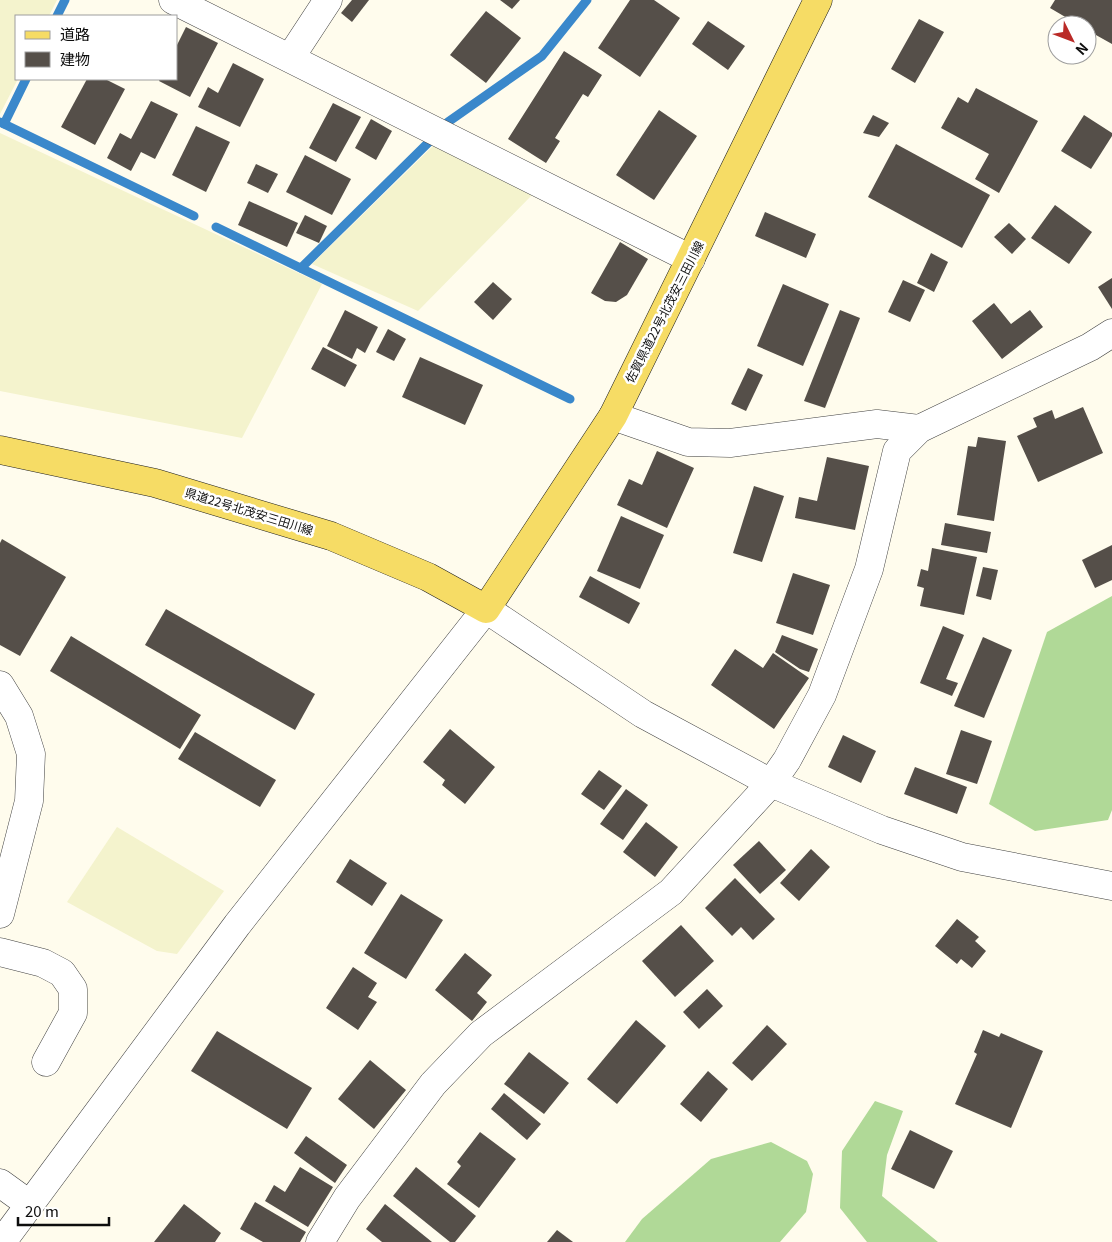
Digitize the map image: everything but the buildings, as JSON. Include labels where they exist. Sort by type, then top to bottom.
[{"type":"main road","name":"佐賀県道22号北茂安三田川線","points":[[486,609],[613,416],[818,0]]},
{"type":"main road","name":"県道22号北茂安三田川線","points":[[0,450],[155,483],[331,536],[428,577],[486,609]]},
{"type":"street","points":[[173,0],[692,259]]},
{"type":"street","points":[[290,58],[328,0]]},
{"type":"street","points":[[320,1242],[347,1198],[433,1084],[481,1034],[671,892],[771,783],[787,760],[822,695],[869,569],[898,451],[919,429],[1090,347],[1112,333]]},
{"type":"street","points":[[613,416],[688,442],[730,443],[877,424],[919,429]]},
{"type":"street","points":[[2,1242],[237,925],[486,609],[643,714],[771,783],[882,830],[962,857],[1112,886]]},
{"type":"street","points":[[0,685],[19,716],[31,754],[29,801],[0,914]]},
{"type":"street","points":[[0,952],[43,963],[62,973],[73,989],[73,1013],[46,1062]]},
{"type":"street","points":[[0,1182],[30,1204]]},
{"type":"green space","points":[[0,0],[57,0],[50,15],[15,15],[15,80],[17,80],[0,114]]},
{"type":"green space","points":[[0,133],[322,284],[242,438],[0,391]]},
{"type":"green space","points":[[435,144],[533,194],[418,311],[312,264]]},
{"type":"green space","points":[[1112,596],[1112,810],[1108,820],[1035,831],[989,804],[1047,632]]},
{"type":"green space","points":[[117,827],[224,891],[177,954],[157,951],[67,902]]},
{"type":"green space","points":[[875,1101],[903,1111],[887,1155],[882,1196],[938,1242],[867,1242],[840,1208],[842,1151]]},
{"type":"green space","points":[[771,1142],[807,1161],[813,1174],[806,1212],[780,1242],[625,1242],[642,1219],[711,1159]]},
{"type":"waterway","points":[[58,15],[65,0]]},
{"type":"waterway","points":[[448,122],[542,56],[587,0]]},
{"type":"waterway","points":[[4,124],[26,80]]},
{"type":"waterway","points":[[0,122],[194,216]]},
{"type":"waterway","points":[[301,268],[430,141]]},
{"type":"waterway","points":[[216,227],[570,399]]}]
